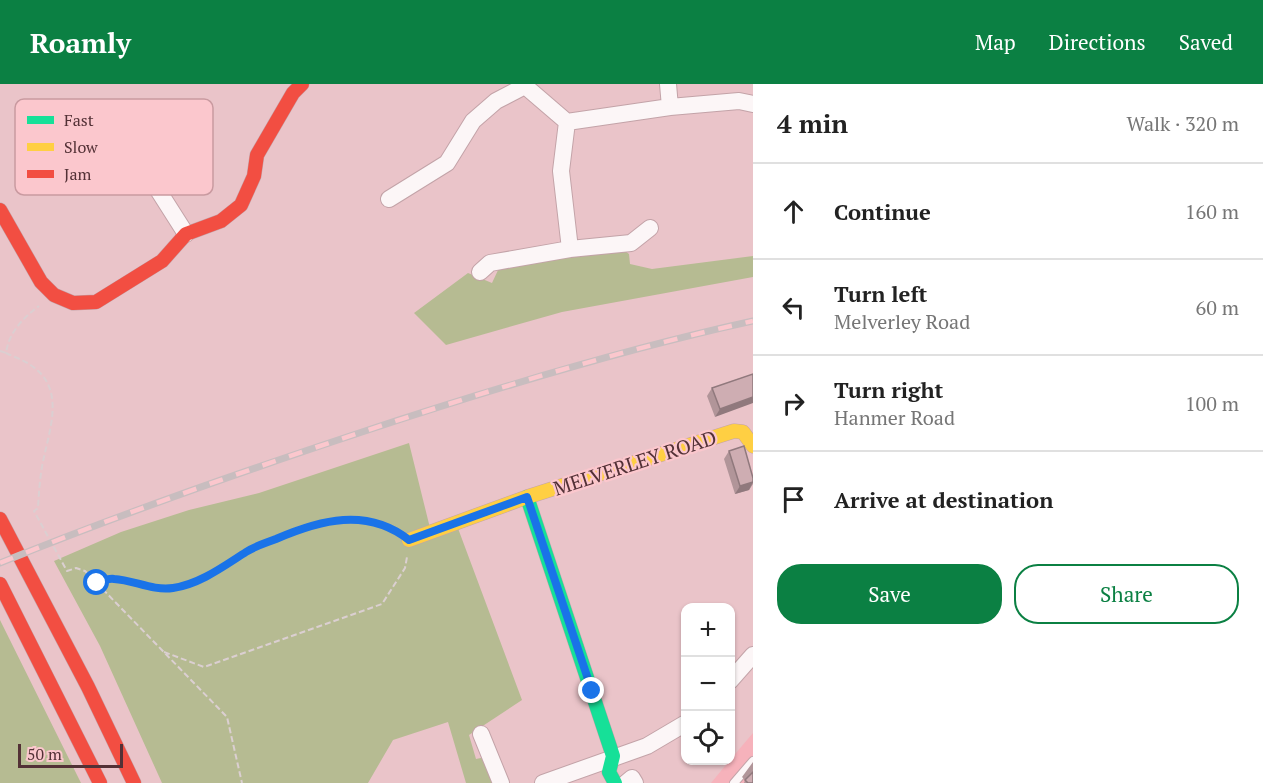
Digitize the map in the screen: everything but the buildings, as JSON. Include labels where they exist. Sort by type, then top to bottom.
[{"type":"main road","points":[[0,210],[41,282],[54,295],[73,303],[96,302],[162,261],[186,234],[222,221],[241,205],[254,176],[257,155],[292,93],[302,84]]},
{"type":"main road","name":"MELVERLEY ROAD","points":[[409,540],[527,497],[734,431],[743,432],[753,446]]},
{"type":"main road","points":[[527,497],[613,756],[609,772],[615,783]]},
{"type":"main road","points":[[0,519],[83,677],[134,783]]},
{"type":"main road","points":[[0,585],[100,783]]},
{"type":"street","points":[[668,84],[670,106]]},
{"type":"street","points":[[389,199],[447,163],[473,121],[496,101],[525,85],[567,122]]},
{"type":"street","points":[[567,122],[670,106],[752,102]]},
{"type":"street","points":[[567,122],[561,171],[570,249]]},
{"type":"street","points":[[163,195],[186,234]]},
{"type":"street","points":[[480,272],[490,263],[570,249],[631,243],[650,228]]},
{"type":"street","points":[[735,675],[753,655]]},
{"type":"street","points":[[543,783],[613,756],[647,746],[681,726]]},
{"type":"street","points":[[482,734],[501,783]]},
{"type":"street","points":[[626,783],[632,778],[635,783]]},
{"type":"lane","points":[[734,783],[753,761]]},
{"type":"path","points":[[6,353],[12,333],[26,316],[54,295]]},
{"type":"path","points":[[0,351],[32,366],[45,380],[52,396],[55,414],[39,483],[38,508],[34,511],[67,571],[76,568],[85,571],[227,717],[242,783]]},
{"type":"path","points":[[97,583],[113,578],[144,586],[173,588],[217,572],[248,551],[307,525],[338,519],[392,527],[409,540]]},
{"type":"path","points":[[164,652],[204,667],[382,604],[405,568]]},
{"type":"shaded area","points":[[753,733],[753,783],[711,783],[726,765],[735,765],[735,754]]},
{"type":"green space","points":[[625,251],[629,254],[630,264],[652,269],[753,256],[753,277],[562,312],[446,345],[414,313],[468,273],[492,283],[499,268],[567,257]]},
{"type":"green space","points":[[409,443],[431,532],[456,523],[522,700],[469,735],[476,759],[490,756],[496,783],[466,783],[448,722],[393,740],[368,783],[162,783],[100,646],[54,561],[121,532],[189,510],[259,493]]},
{"type":"green space","points":[[0,620],[81,783],[0,783]]},
{"type":"railway","points":[[0,563],[178,495],[408,417],[604,358],[753,321]]},
{"type":"traffic: fast","points":[[527,497],[613,756],[609,772],[615,783]]},
{"type":"traffic: slow","points":[[409,540],[527,497],[734,431],[743,432],[753,446]]},
{"type":"traffic: jam","points":[[0,210],[41,282],[54,295],[73,303],[96,302],[162,261],[186,234],[221,221],[241,205],[254,176],[257,155],[293,93],[302,84]]},
{"type":"traffic: jam","points":[[0,519],[88,687],[134,783]]},
{"type":"traffic: jam","points":[[0,584],[100,783]]},
{"type":"route","points":[[97,583],[113,578],[144,586],[173,588],[217,572],[248,551],[307,525],[338,519],[364,521],[392,527],[409,540],[527,497],[592,691]]}]
